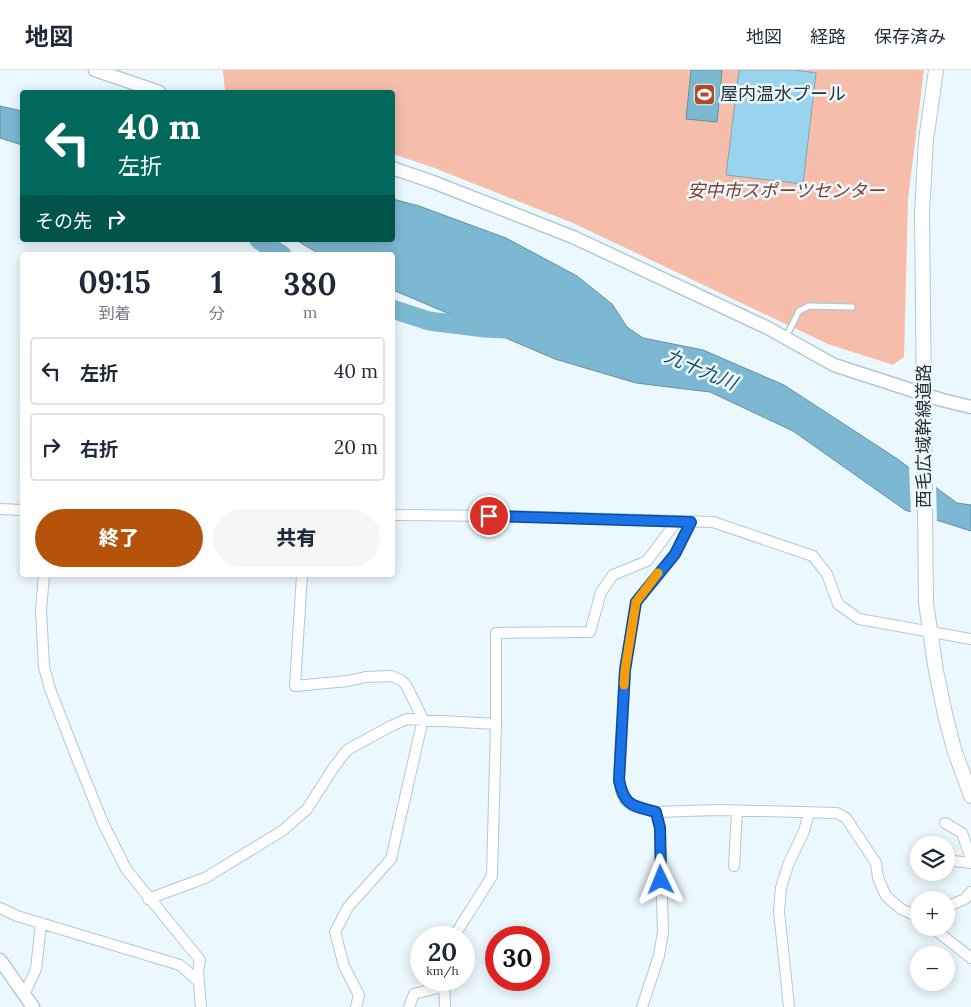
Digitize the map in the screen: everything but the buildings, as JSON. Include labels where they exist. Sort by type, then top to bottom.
[{"type":"main road","name":"西毛広域幹線道路","points":[[936,70],[926,140],[922,212],[926,603],[936,671],[945,714],[954,750],[971,796]]},
{"type":"street","points":[[95,70],[153,90]]},
{"type":"street","points":[[395,169],[573,237],[786,337],[834,365],[971,407]]},
{"type":"street","points":[[0,509],[20,510]]},
{"type":"street","points":[[395,515],[508,516],[713,522],[813,556],[827,574],[838,604],[859,619],[971,639]]},
{"type":"street","points":[[461,926],[492,876],[496,633],[590,632],[601,592],[613,576],[647,561],[676,522]]},
{"type":"street","points":[[691,522],[675,554],[636,602],[625,670],[619,780],[622,794],[633,806],[656,812],[837,813],[846,818],[876,863],[878,878],[886,896],[901,909],[910,913]]},
{"type":"street","points":[[44,577],[41,610],[44,667],[50,689],[104,823],[126,869],[148,899],[200,960],[201,1007]]},
{"type":"street","points":[[302,577],[295,686],[348,681],[365,677],[391,676],[401,680],[406,685],[423,720],[391,859],[348,907],[335,932],[344,966],[359,995],[356,1007]]},
{"type":"street","points":[[148,899],[206,878],[282,831],[307,809],[347,750],[399,723],[408,719],[496,724]]},
{"type":"street","points":[[734,866],[737,811]]},
{"type":"street","points":[[642,1007],[659,956],[663,932],[660,828],[656,812]]},
{"type":"street","points":[[789,1007],[779,911],[781,888],[788,865],[804,831],[809,813]]},
{"type":"street","points":[[946,822],[962,834],[971,861],[955,860]]},
{"type":"street","points":[[955,903],[971,892]]},
{"type":"street","points":[[0,908],[18,916],[180,965],[199,982]]},
{"type":"street","points":[[24,995],[36,968],[41,923]]},
{"type":"street","points":[[943,936],[971,958]]},
{"type":"street","points":[[0,960],[33,1007]]},
{"type":"street","points":[[409,1007],[414,994],[422,991]]},
{"type":"street","points":[[444,991],[445,1007]]},
{"type":"lane","points":[[786,337],[799,311],[809,306],[852,307]]},
{"type":"green space","name":"安中市スポーツセンター","points":[[223,70],[924,70],[908,199],[904,357],[893,365],[828,344],[573,223],[432,167],[395,155],[395,90],[225,90]]},
{"type":"water","name":"屋内温水プール","points":[[691,70],[722,70],[717,122],[686,119]]},
{"type":"water","points":[[0,106],[20,111],[20,144],[0,138]]},
{"type":"water","points":[[395,200],[419,206],[506,238],[577,276],[612,304],[627,327],[643,338],[703,350],[784,385],[896,458],[957,503],[971,505],[971,531],[905,510],[793,431],[710,392],[636,383],[555,359],[395,291],[395,252],[316,252],[299,242],[395,242]]},
{"type":"pier","points":[[909,465],[936,485],[937,523],[911,515]]},
{"type":"waterway","name":"九十九川","points":[[262,242],[277,252]]},
{"type":"waterway","name":"九十九川","points":[[395,310],[429,321],[504,329]]},
{"type":"slow traffic","points":[[624,685],[636,602],[658,573]]},
{"type":"place","name":"屋内温水プール","points":[[704,94]]},
{"type":"route","points":[[489,516],[691,522],[675,554],[636,602],[625,670],[619,780],[622,794],[626,801],[633,806],[656,812],[660,828],[661,880]]}]
